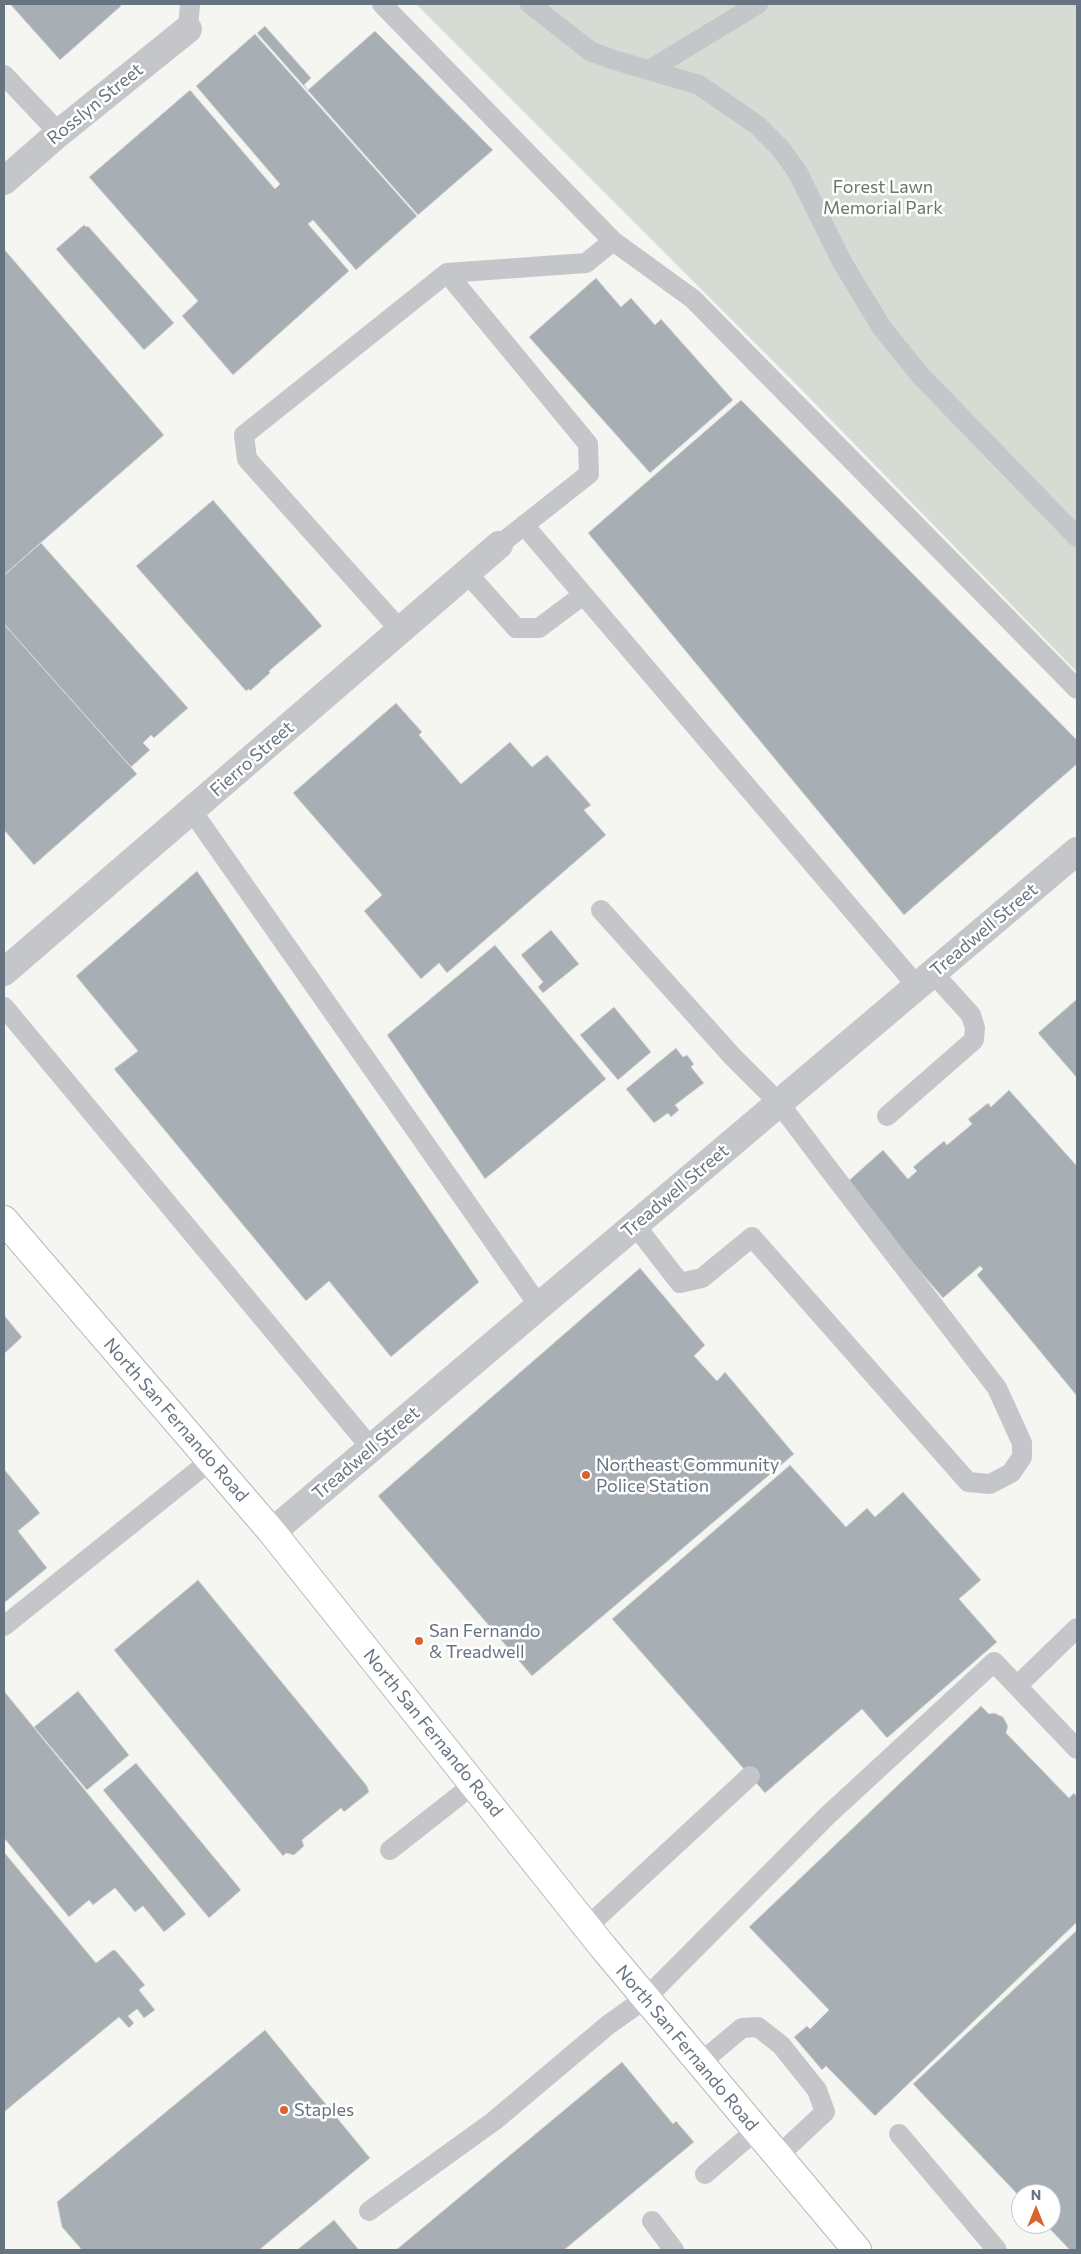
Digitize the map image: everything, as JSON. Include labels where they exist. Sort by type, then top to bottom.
[{"type":"main road","name":"North San Fernando Road","points":[[4,1220],[272,1532],[587,1927],[857,2250]]},
{"type":"street","name":"Rosslyn Street","points":[[4,181],[189,17]]},
{"type":"street","name":"Fierro Street","points":[[4,972],[401,632],[500,544]]},
{"type":"street","name":"Treadwell Street","points":[[272,1532],[1077,851]]},
{"type":"lane","points":[[382,4],[614,241],[693,299],[1077,688]]},
{"type":"lane","points":[[530,4],[590,50],[611,59],[651,69],[699,85],[757,125],[780,148],[797,171],[842,262],[882,328],[920,375],[1077,537]]},
{"type":"lane","points":[[651,69],[758,4]]},
{"type":"lane","points":[[4,75],[60,133]]},
{"type":"lane","points":[[401,632],[247,459],[244,435],[447,273],[586,263],[614,241]]},
{"type":"lane","points":[[447,273],[588,444],[589,474],[500,544]]},
{"type":"lane","points":[[524,525],[583,595],[925,979],[971,1015],[975,1028],[974,1040],[887,1116]]},
{"type":"lane","points":[[467,573],[516,628],[539,628],[583,595]]},
{"type":"lane","points":[[192,811],[539,1306]]},
{"type":"lane","points":[[601,910],[732,1056],[779,1103],[997,1388],[1022,1442],[1022,1457],[1011,1473],[990,1484],[968,1482],[752,1237],[702,1278],[680,1283],[635,1225]]},
{"type":"lane","points":[[4,1007],[371,1448]]},
{"type":"lane","points":[[4,1626],[211,1460]]},
{"type":"lane","points":[[1017,1686],[1077,1628]]},
{"type":"lane","points":[[369,2211],[494,2121],[608,2025],[646,1998],[828,1814],[994,1662],[1077,1749]]},
{"type":"lane","points":[[587,1927],[750,1776]]},
{"type":"lane","points":[[390,1850],[474,1784]]},
{"type":"lane","points":[[700,2063],[742,2028],[758,2027],[781,2045],[817,2090],[825,2112],[778,2156]]},
{"type":"lane","points":[[705,2174],[756,2130]]},
{"type":"lane","points":[[899,2134],[997,2250]]},
{"type":"lane","points":[[652,2221],[674,2250]]},
{"type":"green space","name":"Forest Lawn Memorial Park","points":[[416,4],[1077,4],[1077,672],[793,381]]},
{"type":"building","points":[[10,4],[119,4],[121,6],[60,60]]},
{"type":"building","points":[[265,26],[311,78],[304,85],[308,90],[375,31],[493,150],[418,215],[257,33]]},
{"type":"building","points":[[255,34],[417,216],[356,270],[313,220],[308,224],[349,271],[233,375],[182,316],[198,301],[89,177],[190,90],[275,189],[280,184],[196,86]]},
{"type":"building","points":[[84,225],[88,226],[174,323],[144,350],[56,249]]},
{"type":"building","points":[[4,249],[164,435],[4,575]]},
{"type":"building","points":[[596,278],[621,307],[631,298],[655,325],[661,319],[733,400],[650,473],[529,337]]},
{"type":"building","points":[[741,400],[1077,740],[1077,764],[904,915],[588,533]]},
{"type":"building","points":[[213,500],[322,626],[269,671],[270,673],[250,691],[249,689],[246,691],[136,566]]},
{"type":"building","points":[[41,543],[188,708],[154,738],[151,735],[143,743],[150,750],[131,767],[4,624],[4,575]]},
{"type":"building","points":[[4,624],[137,774],[34,865],[4,830]]},
{"type":"building","points":[[396,703],[422,732],[419,735],[461,784],[510,742],[532,767],[547,755],[591,805],[584,810],[606,835],[447,973],[439,963],[421,979],[364,911],[382,895],[293,793]]},
{"type":"building","points":[[197,871],[479,1282],[391,1357],[329,1281],[306,1301],[114,1069],[138,1051],[76,976]]},
{"type":"building","points":[[551,930],[579,964],[543,993],[538,987],[543,982],[521,955]]},
{"type":"building","points":[[495,945],[606,1079],[485,1179],[387,1035]]},
{"type":"building","points":[[1077,999],[1077,1078],[1038,1033]]},
{"type":"building","points":[[614,1007],[651,1052],[618,1080],[580,1035]]},
{"type":"building","points":[[676,1048],[683,1057],[687,1055],[694,1064],[691,1067],[704,1083],[675,1105],[679,1110],[671,1117],[668,1113],[654,1123],[626,1089]]},
{"type":"building","points":[[1009,1090],[1077,1164],[1077,1396],[977,1275],[983,1269],[980,1266],[943,1298],[845,1184],[883,1150],[908,1179],[917,1171],[913,1167],[944,1141],[947,1145],[972,1124],[968,1119],[988,1103],[991,1107]]},
{"type":"building","name":"Northeast Community Police Station","points":[[640,1268],[705,1345],[694,1356],[717,1381],[725,1372],[794,1454],[532,1676],[378,1496]]},
{"type":"building","points":[[4,1315],[22,1337],[4,1354]]},
{"type":"building","points":[[790,1465],[846,1527],[867,1508],[875,1517],[903,1492],[981,1580],[959,1599],[997,1642],[887,1738],[862,1709],[765,1793],[612,1619]]},
{"type":"building","points":[[4,1469],[40,1513],[18,1531],[47,1568],[4,1603]]},
{"type":"building","points":[[198,1580],[367,1786],[369,1792],[344,1812],[341,1808],[302,1840],[304,1846],[294,1855],[286,1853],[283,1856],[114,1650]]},
{"type":"building","points":[[4,1691],[186,1914],[164,1932],[143,1906],[135,1912],[115,1888],[93,1905],[89,1900],[69,1917],[4,1838]]},
{"type":"building","points":[[78,1691],[129,1755],[87,1790],[34,1727]]},
{"type":"building","points":[[981,1706],[989,1714],[994,1713],[1003,1717],[1008,1726],[1006,1733],[1069,1798],[1074,1793],[1077,1797],[1077,1922],[875,2116],[826,2066],[822,2070],[794,2037],[807,2026],[810,2029],[829,2010],[749,1927]]},
{"type":"building","points":[[136,1763],[241,1890],[209,1918],[103,1790]]},
{"type":"building","points":[[4,1852],[96,1963],[113,1950],[116,1951],[145,1985],[139,1990],[155,2010],[144,2018],[137,2009],[128,2016],[134,2023],[129,2028],[119,2017],[4,2112]]},
{"type":"building","points":[[1077,1930],[1077,2250],[1070,2250],[1055,2234],[1061,2234],[1061,2184],[1011,2184],[1011,2187],[913,2084]]},
{"type":"building","points":[[265,2030],[370,2158],[259,2250],[82,2250],[62,2227],[57,2202]]},
{"type":"building","points":[[622,2062],[673,2124],[676,2121],[694,2142],[564,2250],[396,2250]]},
{"type":"building","points":[[334,2220],[359,2250],[297,2250]]},
{"type":"place","name":"Northeast Community Police Station","points":[[586,1475]]},
{"type":"place","name":"San Fernando & Treadwell","points":[[419,1641]]},
{"type":"place","name":"Staples","points":[[284,2110]]}]
